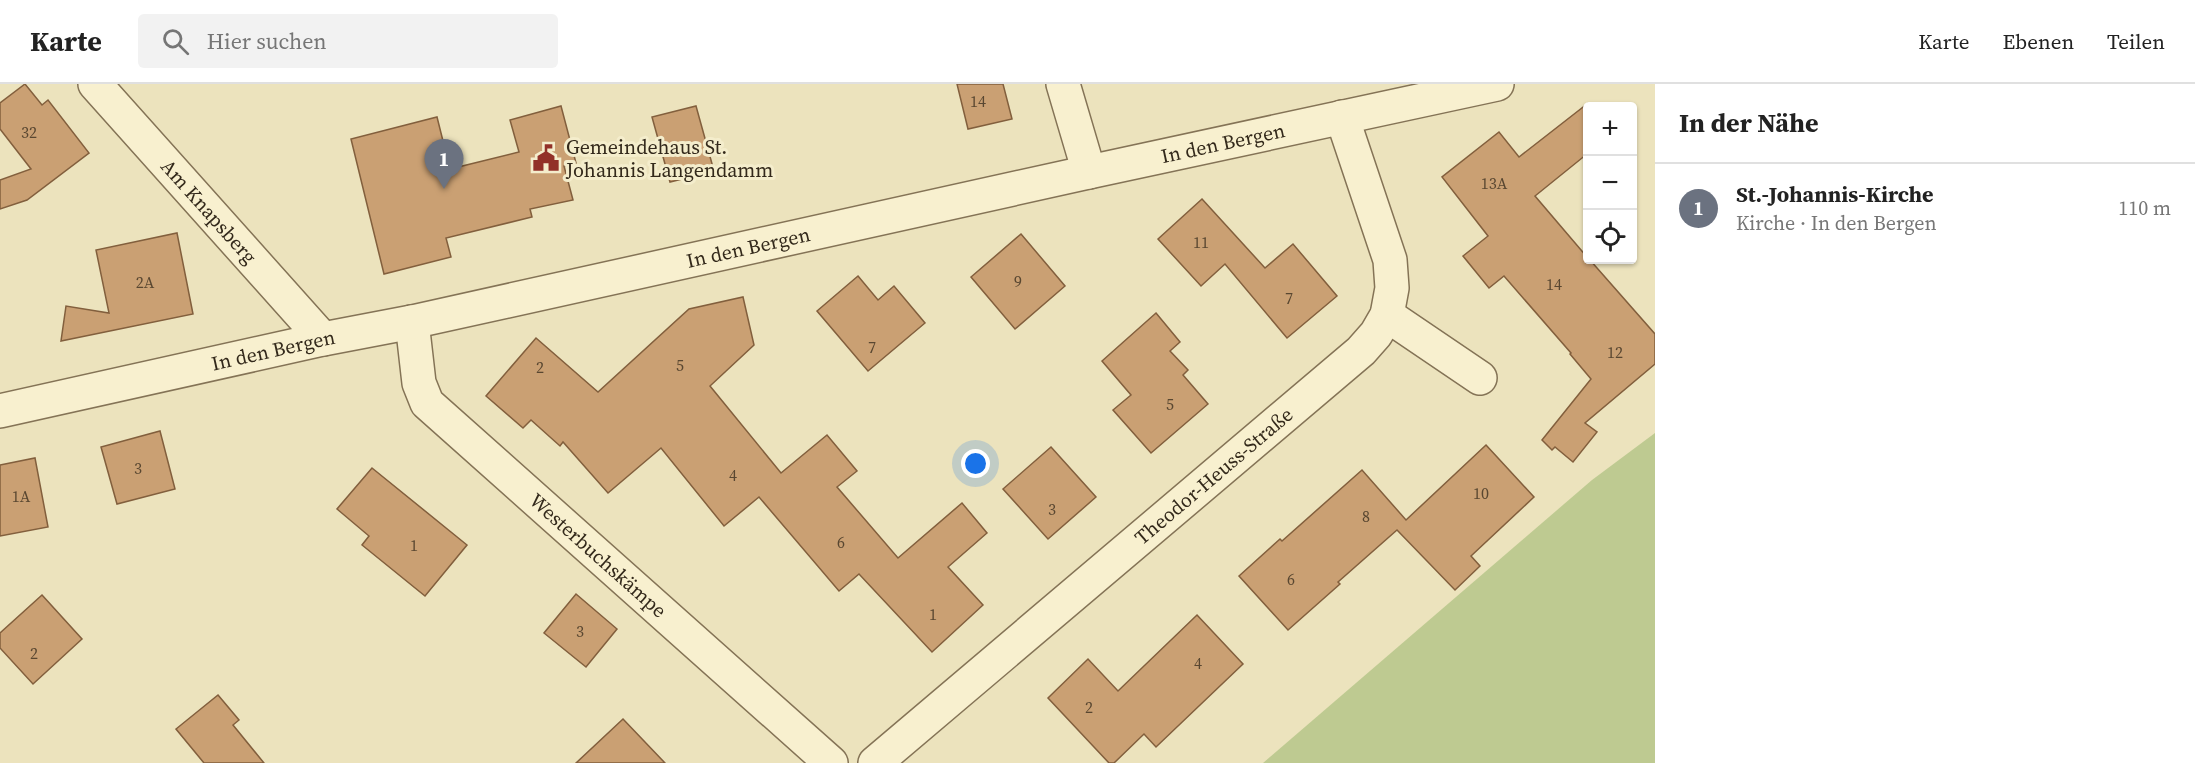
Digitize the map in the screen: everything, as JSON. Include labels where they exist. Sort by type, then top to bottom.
[{"type":"street","name":"Am Knapsberg","points":[[95,84],[323,339]]},
{"type":"street","points":[[1063,84],[1089,172]]},
{"type":"street","name":"In den Bergen","points":[[0,411],[1497,84]]},
{"type":"street","name":"Theodor-Heuss-Straße","points":[[875,763],[1361,351],[1376,334],[1387,315],[1392,288],[1390,260],[1342,117]]},
{"type":"street","points":[[1387,315],[1480,378]]},
{"type":"street","name":"Westerbuchskämpe","points":[[412,322],[419,383],[428,403],[831,763]]},
{"type":"green space","points":[[1655,433],[1655,763],[1263,763],[1592,480]]},
{"type":"building","points":[[25,84],[42,105],[48,100],[89,153],[27,200],[0,209],[0,180],[31,169],[0,129],[0,103]]},
{"type":"building","points":[[957,84],[1003,84],[1012,119],[968,129]]},
{"type":"building","points":[[561,106],[576,163],[564,166],[573,200],[530,209],[532,217],[446,238],[451,257],[384,274],[351,139],[437,117],[450,169],[519,152],[510,120]]},
{"type":"building","points":[[696,106],[714,171],[670,182],[652,117]]},
{"type":"building","points":[[1583,107],[1583,157],[1535,196],[1583,252],[1583,264],[1594,264],[1655,334],[1655,364],[1585,423],[1597,432],[1573,462],[1555,447],[1552,450],[1542,440],[1591,379],[1504,276],[1489,288],[1463,256],[1488,236],[1442,177],[1499,132],[1519,157]]},
{"type":"building","points":[[1202,199],[1265,268],[1293,244],[1337,296],[1287,338],[1225,264],[1201,286],[1158,239]]},
{"type":"building","points":[[177,233],[193,314],[61,341],[66,306],[109,313],[96,250]]},
{"type":"building","points":[[1021,234],[1065,286],[1015,329],[971,277]]},
{"type":"building","points":[[858,276],[878,300],[894,286],[925,323],[868,371],[817,311]]},
{"type":"building","points":[[743,297],[754,345],[710,386],[781,473],[827,435],[857,471],[837,487],[898,558],[962,503],[987,533],[948,567],[983,605],[932,652],[859,574],[839,591],[759,497],[724,526],[661,448],[608,493],[563,442],[560,446],[531,420],[523,428],[486,396],[536,338],[598,392],[689,309]]},
{"type":"building","points":[[1156,313],[1180,342],[1170,351],[1188,370],[1183,375],[1208,404],[1151,453],[1113,410],[1131,395],[1102,361]]},
{"type":"building","points":[[160,431],[175,489],[117,504],[101,447]]},
{"type":"building","points":[[1486,445],[1534,497],[1471,556],[1480,566],[1455,590],[1397,530],[1288,630],[1239,576],[1362,470],[1406,520]]},
{"type":"building","points":[[1051,447],[1096,497],[1048,539],[1003,489]]},
{"type":"building","points":[[35,458],[48,527],[0,536],[0,465]]},
{"type":"building","points":[[372,468],[467,545],[425,596],[362,545],[369,536],[337,509]]},
{"type":"building","points":[[576,594],[617,629],[586,667],[544,633]]},
{"type":"building","points":[[42,595],[82,639],[33,684],[0,648],[0,633]]},
{"type":"building","points":[[1197,615],[1243,664],[1156,747],[1144,734],[1114,763],[1109,763],[1048,698],[1088,659],[1118,691]]},
{"type":"building","points":[[218,695],[239,720],[233,725],[264,763],[204,763],[176,729]]},
{"type":"building","points":[[623,719],[665,763],[576,763]]},
{"type":"place","name":"Gemeindehaus St. Johannis Langendamm","points":[[546,158]]},
{"type":"place","name":"St.-Johannis-Kirche","points":[[444,189]]}]
